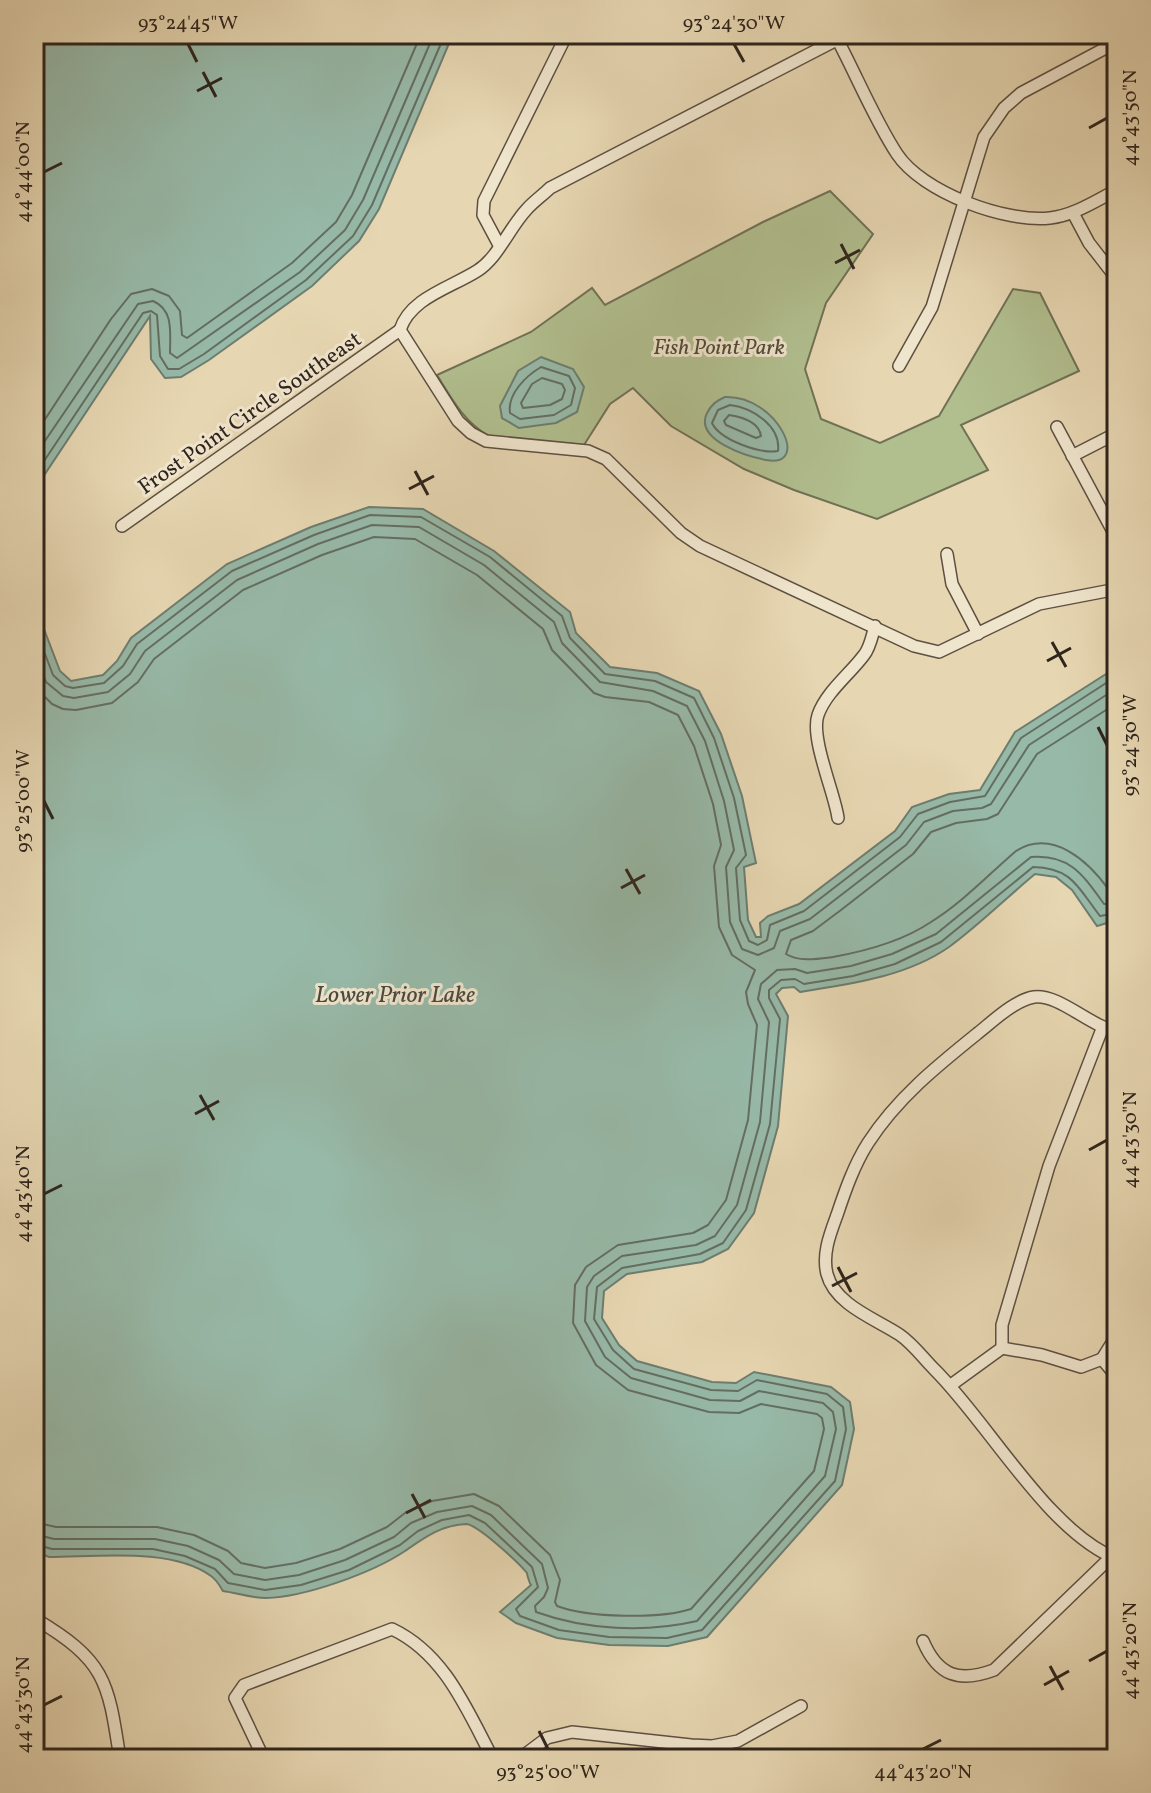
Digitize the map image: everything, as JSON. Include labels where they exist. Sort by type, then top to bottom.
[{"type":"street","points":[[499,245],[483,215],[484,201],[567,34]]},
{"type":"street","points":[[840,36],[898,156],[928,182],[963,201],[1017,217],[1049,218],[1073,213],[1117,190]]},
{"type":"street","name":"Frost Point Circle Southeast","points":[[122,526],[400,330],[404,318],[414,307],[479,270],[527,208],[550,188],[840,36]]},
{"type":"street","points":[[899,366],[932,307],[984,137],[1004,108],[1021,93],[1117,42]]},
{"type":"street","points":[[1073,213],[1089,243],[1117,279]]},
{"type":"street","points":[[400,330],[458,421],[471,433],[486,441],[588,451],[606,459],[681,533],[700,546],[914,646],[939,652],[1039,604],[1117,589]]},
{"type":"street","points":[[1057,427],[1117,539]]},
{"type":"street","points":[[1072,456],[1117,433]]},
{"type":"street","points":[[947,554],[952,584],[978,634]]},
{"type":"street","points":[[838,818],[836,801],[825,775],[817,717],[829,697],[867,653],[875,626]]},
{"type":"street","points":[[923,1641],[938,1667],[955,1676],[975,1677],[994,1670],[1114,1558],[1059,1518],[951,1385],[903,1337],[853,1307],[837,1291],[827,1274],[826,1245],[850,1178],[867,1144],[909,1090],[987,1025],[1017,1004],[1035,997],[1057,1003],[1102,1029],[1117,1031]]},
{"type":"street","points":[[1002,1348],[1002,1325],[1049,1166],[1102,1029]]},
{"type":"street","points":[[951,1385],[1002,1348],[1042,1355],[1081,1367],[1102,1359],[1117,1335]]},
{"type":"street","points":[[1102,1359],[1117,1377]]},
{"type":"street","points":[[34,1618],[83,1653],[103,1676],[111,1699],[120,1759]]},
{"type":"street","points":[[264,1759],[235,1698],[244,1685],[392,1629],[409,1637],[451,1678],[493,1759]]},
{"type":"street","points":[[519,1759],[547,1738],[572,1732],[712,1746],[738,1741],[801,1706]]},
{"type":"green space","name":"Fish Point Park","points":[[830,191],[873,234],[826,303],[805,369],[821,419],[880,443],[939,416],[1013,289],[1040,293],[1079,371],[961,425],[988,470],[877,519],[744,469],[671,426],[633,388],[610,404],[584,445],[489,436],[466,417],[437,375],[531,332],[592,288],[605,305],[763,222]]},
{"type":"water","points":[[34,34],[453,34],[379,209],[359,241],[312,286],[181,377],[165,378],[151,359],[150,316],[39,483],[40,496],[34,504]]},
{"type":"water","points":[[541,357],[573,369],[584,387],[577,412],[556,423],[519,428],[502,418],[500,406],[518,371]]},
{"type":"water","points":[[725,397],[760,407],[773,418],[787,443],[786,454],[780,460],[747,455],[724,445],[708,431],[705,423],[707,413],[714,403]]},
{"type":"water","name":"Lower Prior Lake","points":[[369,507],[423,509],[494,551],[570,612],[576,633],[610,667],[657,673],[699,691],[721,734],[742,796],[756,863],[744,867],[748,920],[756,937],[761,937],[760,923],[768,916],[799,904],[895,831],[912,807],[949,794],[980,790],[1015,732],[1117,667],[1117,920],[1097,926],[1072,890],[1056,877],[1035,874],[949,947],[915,966],[838,986],[800,992],[794,987],[782,988],[776,994],[788,1016],[778,1126],[754,1213],[728,1249],[702,1262],[627,1274],[604,1291],[602,1318],[619,1345],[637,1361],[712,1382],[736,1383],[754,1372],[831,1387],[850,1402],[854,1429],[842,1485],[707,1637],[668,1646],[609,1645],[557,1638],[516,1623],[500,1612],[531,1585],[527,1573],[488,1537],[466,1524],[441,1530],[391,1559],[338,1582],[282,1597],[266,1598],[223,1591],[211,1576],[176,1561],[111,1555],[49,1557],[34,1551],[34,603],[60,671],[71,681],[103,675],[117,661],[131,638],[227,564],[311,527]]}]
